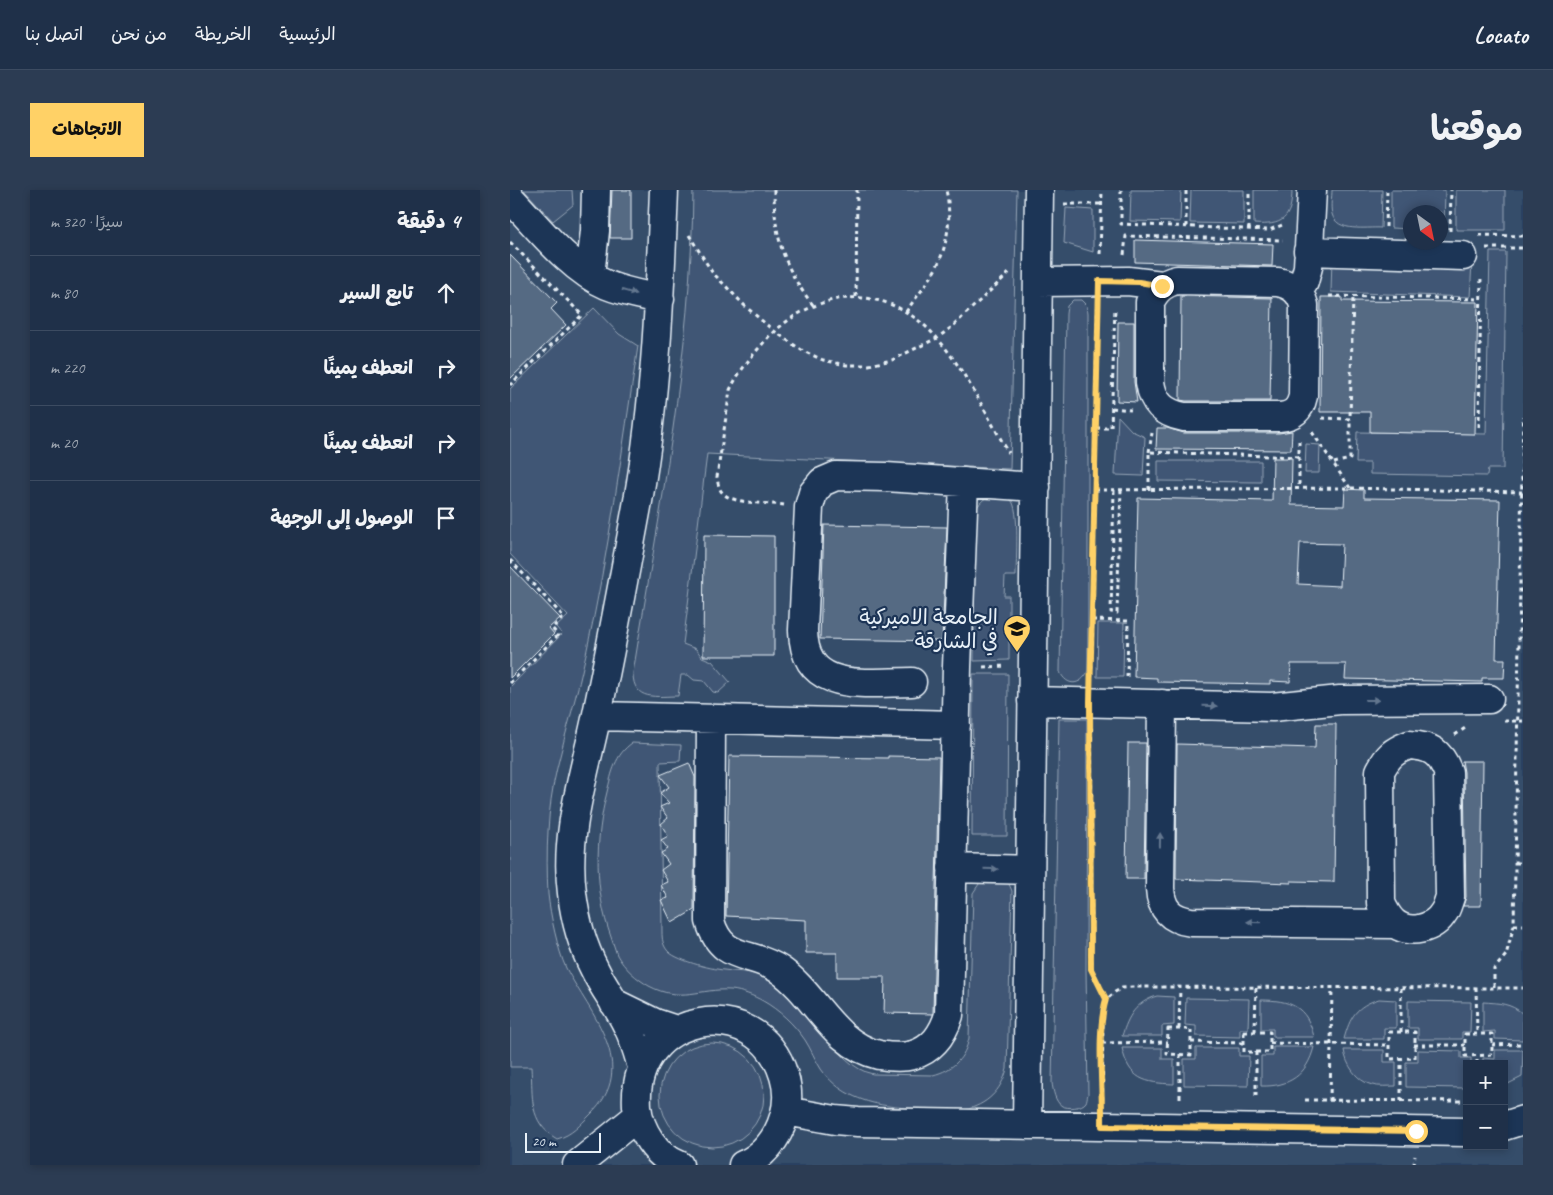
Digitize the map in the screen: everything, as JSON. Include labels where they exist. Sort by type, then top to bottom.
[{"type":"street","points":[[642,1067],[636,1044],[627,1023],[594,969],[580,932],[572,892],[570,853],[575,813],[597,716],[647,443],[660,299],[664,190]]},
{"type":"street","points":[[1299,294],[1308,267],[1312,190]]},
{"type":"street","points":[[1027,1125],[1039,197]]},
{"type":"street","points":[[510,198],[570,260],[590,275],[606,284],[631,293],[660,299]]},
{"type":"street","points":[[590,275],[596,199]]},
{"type":"street","points":[[561,251],[586,224],[596,199]]},
{"type":"street","points":[[1308,251],[1456,245]]},
{"type":"street","points":[[1177,280],[1278,282],[1293,287],[1304,305],[1303,396],[1298,415],[1288,417],[1184,417],[1173,415],[1164,410],[1156,402],[1152,393],[1149,330],[1150,302],[1154,293],[1162,286],[1177,280]]},
{"type":"street","points":[[1038,282],[1098,291],[1139,282],[1162,286]]},
{"type":"street","points":[[912,682],[848,683],[836,681],[824,675],[814,666],[807,655],[803,630],[810,507],[813,493],[822,482],[836,476],[886,477],[1036,487]]},
{"type":"street","points":[[711,720],[710,921],[713,932],[719,942],[727,949],[771,964],[781,970],[852,1045],[868,1053],[889,1057],[905,1057],[921,1053],[934,1044],[944,1030],[949,1015],[957,667],[964,482]]},
{"type":"street","points":[[1032,701],[1272,707],[1340,700],[1496,710]]},
{"type":"street","points":[[1162,704],[1160,898],[1164,908],[1171,916],[1181,920],[1395,924],[1409,929],[1423,929],[1436,922],[1445,911],[1450,897],[1448,772],[1443,760],[1434,750],[1422,746],[1408,745],[1396,750],[1386,759],[1380,771],[1380,902],[1386,914],[1395,924]]},
{"type":"street","points":[[597,716],[956,725]]},
{"type":"street","points":[[953,859],[1030,861]]},
{"type":"street","points":[[614,1003],[648,1020],[676,1030]]},
{"type":"street","points":[[680,1165],[658,1151],[646,1134],[638,1116],[636,1091],[642,1067],[651,1052],[662,1040],[676,1030],[699,1022],[724,1022],[747,1030],[766,1044],[780,1063],[787,1086],[786,1111],[781,1127],[773,1141],[761,1154],[743,1165]]},
{"type":"street","points":[[786,1111],[858,1122],[1463,1132]]},
{"type":"street","points":[[576,1165],[638,1116]]},
{"type":"street","points":[[1508,1125],[1523,1120]]},
{"type":"street","points":[[1508,1137],[1523,1142]]},
{"type":"path","points":[[774,190],[774,216],[783,254],[800,288],[813,305]]},
{"type":"path","points":[[856,297],[857,190]]},
{"type":"path","points":[[906,312],[936,270],[947,238],[950,205],[946,190]]},
{"type":"path","points":[[1102,190],[1098,291],[1090,702],[1091,969],[1106,999],[1102,1043],[1102,1126]]},
{"type":"path","points":[[1121,190],[1121,224],[1269,230],[1284,225],[1290,219]]},
{"type":"path","points":[[1186,190],[1186,227]]},
{"type":"path","points":[[1249,190],[1249,230]]},
{"type":"path","points":[[1386,232],[1387,190]]},
{"type":"path","points":[[1451,190],[1456,245],[1481,257],[1479,427]]},
{"type":"path","points":[[1039,197],[1102,204]]},
{"type":"path","points":[[686,231],[712,272],[746,307],[774,331],[803,351],[823,360],[846,365],[869,365],[892,360],[937,338],[952,327],[1014,269]]},
{"type":"path","points":[[1124,261],[1126,236],[1295,240],[1295,250],[1308,251]]},
{"type":"path","points":[[510,242],[582,315],[510,385]]},
{"type":"path","points":[[1490,248],[1523,248]]},
{"type":"path","points":[[1096,428],[1111,428],[1115,301],[1098,291]]},
{"type":"path","points":[[1299,294],[1481,299]]},
{"type":"path","points":[[1334,463],[1350,459],[1353,296]]},
{"type":"path","points":[[810,507],[734,499],[724,495],[719,487],[717,477],[730,390],[736,376],[774,331],[792,316],[813,305],[834,299],[856,297],[882,301],[906,312],[937,338],[958,366],[1010,455]]},
{"type":"path","points":[[1298,415],[1350,419]]},
{"type":"path","points":[[1298,415],[1299,488]]},
{"type":"path","points":[[1298,415],[1350,488]]},
{"type":"path","points":[[1494,987],[1494,969],[1506,954],[1514,926],[1521,644],[1523,416]]},
{"type":"path","points":[[1149,490],[1149,452],[1298,457]]},
{"type":"path","points":[[1095,490],[1350,488],[1522,492]]},
{"type":"path","points":[[1114,490],[1111,612],[1117,612],[1121,489]]},
{"type":"path","points":[[510,560],[564,617],[552,628],[558,635],[510,683]]},
{"type":"path","points":[[1092,620],[1128,621],[1127,704]]},
{"type":"path","points":[[957,667],[1033,666]]},
{"type":"path","points":[[1496,710],[1518,721],[1523,721]]},
{"type":"path","points":[[1434,750],[1469,725]]},
{"type":"path","points":[[1517,767],[1523,767]]},
{"type":"path","points":[[1516,820],[1523,821]]},
{"type":"path","points":[[1515,863],[1523,863]]},
{"type":"path","points":[[1514,926],[1523,926]]},
{"type":"path","points":[[1106,999],[1122,988],[1180,986],[1523,988]]},
{"type":"path","points":[[1179,1029],[1180,986]]},
{"type":"path","points":[[1255,1032],[1256,986]]},
{"type":"path","points":[[1401,987],[1401,1032]]},
{"type":"path","points":[[1476,987],[1477,1034]]},
{"type":"path","points":[[1330,1130],[1332,988]]},
{"type":"path","points":[[1168,1029],[1191,1029],[1191,1054],[1168,1054],[1168,1042],[1168,1029]]},
{"type":"path","points":[[1244,1032],[1255,1032],[1270,1032],[1270,1052],[1244,1052],[1244,1032]]},
{"type":"path","points":[[1389,1032],[1415,1032],[1415,1058],[1388,1059],[1389,1045],[1389,1032]]},
{"type":"path","points":[[1465,1034],[1477,1034],[1492,1034],[1492,1056],[1465,1056],[1465,1034]]},
{"type":"path","points":[[1102,1043],[1168,1042]]},
{"type":"path","points":[[1191,1042],[1244,1043]]},
{"type":"path","points":[[1270,1043],[1389,1045]]},
{"type":"path","points":[[1492,1045],[1523,1044]]},
{"type":"path","points":[[1414,1045],[1465,1045]]},
{"type":"path","points":[[1256,1052],[1256,1100]]},
{"type":"path","points":[[1180,1054],[1180,1100]]},
{"type":"path","points":[[1401,1101],[1402,1058]]},
{"type":"shaded area","name":"الجامعة الاميركية في الشارقة","points":[[510,190],[1523,190],[1523,1165],[510,1165]]},
{"type":"shaded area","points":[[524,190],[572,190],[573,205],[553,221]]},
{"type":"shaded area","points":[[693,190],[1017,190],[1010,469],[707,454],[683,644],[696,649],[702,657],[712,661],[730,682],[718,693],[713,692],[704,681],[694,680],[688,675],[681,675],[678,696],[655,696],[642,693],[637,689],[633,673],[663,493],[680,372],[687,312]]},
{"type":"shaded area","points":[[1131,190],[1181,190],[1180,222],[1130,221]]},
{"type":"shaded area","points":[[1191,190],[1244,190],[1244,224],[1190,223]]},
{"type":"shaded area","points":[[1254,190],[1292,190],[1290,208],[1284,219],[1272,224],[1254,224]]},
{"type":"shaded area","points":[[1332,190],[1382,190],[1381,228],[1353,228],[1340,224],[1332,214]]},
{"type":"shaded area","points":[[1391,190],[1445,190],[1445,205],[1403,205],[1403,229],[1391,228]]},
{"type":"shaded area","points":[[1456,190],[1505,190],[1505,230],[1456,230]]},
{"type":"shaded area","points":[[1066,208],[1093,210],[1093,252],[1064,243]]},
{"type":"shaded area","points":[[1490,252],[1506,252],[1503,469],[1488,469],[1487,476],[1370,474],[1370,463],[1356,463],[1357,432],[1486,434]]},
{"type":"shaded area","points":[[1332,257],[1472,262],[1470,297],[1331,292]]},
{"type":"shaded area","points":[[1073,300],[1081,300],[1087,306],[1088,313],[1088,671],[1082,680],[1074,683],[1066,680],[1060,672],[1066,314],[1067,306]]},
{"type":"shaded area","points":[[594,308],[619,334],[638,346],[602,577],[583,668],[551,799],[547,847],[547,878],[551,912],[560,952],[566,968],[598,1022],[606,1040],[611,1059],[611,1078],[605,1097],[590,1115],[571,1132],[557,1139],[541,1125],[537,1117],[532,1098],[531,1067],[510,1067],[510,687],[562,634],[556,627],[568,616],[510,554],[510,389]]},
{"type":"shaded area","points":[[1118,416],[1132,431],[1145,437],[1143,476],[1115,475]]},
{"type":"shaded area","points":[[1306,444],[1320,445],[1319,473],[1305,473]]},
{"type":"shaded area","points":[[1158,461],[1261,461],[1261,482],[1158,481]]},
{"type":"shaded area","points":[[993,495],[1009,498],[1014,505],[1016,513],[1016,576],[1005,576],[1004,596],[1009,596],[1009,660],[974,661],[975,512],[982,501]]},
{"type":"shaded area","points":[[1098,623],[1124,623],[1123,677],[1097,677]]},
{"type":"shaded area","points":[[973,674],[1008,674],[1007,836],[972,836]]},
{"type":"shaded area","points":[[1059,719],[1087,719],[1086,970],[1088,1094],[1084,1104],[1071,1108],[1062,1106],[1058,1102],[1052,1083]]},
{"type":"shaded area","points":[[632,743],[681,745],[680,761],[660,762],[662,935],[667,950],[677,957],[702,966],[754,973],[771,980],[788,991],[800,1003],[834,1047],[859,1069],[873,1074],[933,1075],[946,1070],[957,1062],[964,1052],[969,1038],[973,893],[981,881],[1003,879],[1009,884],[1012,891],[1007,1069],[1001,1084],[992,1096],[980,1105],[964,1110],[906,1108],[886,1106],[867,1101],[850,1094],[834,1084],[821,1069],[807,1043],[796,1028],[763,1001],[748,994],[731,990],[671,994],[649,986],[631,973],[617,955],[605,919],[598,864],[600,828],[611,778],[618,759]]},
{"type":"shaded area","points":[[1157,996],[1174,997],[1174,1025],[1162,1026],[1162,1036],[1122,1036],[1130,1016],[1138,1006]]},
{"type":"shaded area","points":[[1186,998],[1249,999],[1248,1029],[1240,1029],[1240,1037],[1196,1036],[1196,1026],[1185,1025]]},
{"type":"shaded area","points":[[1379,999],[1396,1000],[1396,1028],[1384,1028],[1384,1039],[1344,1039],[1355,1013],[1365,1005]]},
{"type":"shaded area","points":[[1261,1000],[1281,1001],[1296,1007],[1307,1018],[1314,1037],[1273,1037],[1273,1029],[1261,1029]]},
{"type":"shaded area","points":[[1408,1001],[1471,1002],[1470,1032],[1462,1032],[1462,1039],[1418,1039],[1418,1028],[1408,1028]]},
{"type":"shaded area","points":[[1483,1002],[1509,1006],[1523,1014],[1523,1040],[1495,1039],[1495,1031],[1483,1032]]},
{"type":"shaded area","points":[[712,1043],[732,1047],[741,1051],[749,1058],[756,1066],[760,1075],[764,1095],[760,1115],[756,1124],[749,1132],[741,1139],[732,1143],[712,1147],[692,1143],[683,1139],[675,1132],[668,1124],[664,1115],[660,1095],[664,1075],[668,1066],[675,1058],[683,1051],[692,1047]]},
{"type":"shaded area","points":[[1273,1047],[1314,1047],[1311,1057],[1302,1072],[1280,1084],[1261,1086],[1261,1056],[1273,1056]]},
{"type":"shaded area","points":[[1122,1048],[1162,1048],[1162,1059],[1174,1059],[1174,1084],[1147,1081],[1140,1078],[1129,1067]]},
{"type":"shaded area","points":[[1196,1048],[1239,1048],[1239,1056],[1249,1056],[1248,1086],[1184,1085],[1184,1059],[1196,1059]]},
{"type":"shaded area","points":[[1344,1050],[1384,1050],[1384,1062],[1396,1062],[1396,1086],[1375,1086],[1362,1080],[1350,1067]]},
{"type":"shaded area","points":[[1418,1050],[1461,1051],[1461,1058],[1471,1058],[1471,1060],[1463,1060],[1463,1088],[1406,1087],[1406,1062],[1418,1062]]},
{"type":"shaded area","points":[[1495,1050],[1523,1050],[1522,1077],[1508,1084],[1508,1060],[1483,1060],[1483,1058],[1495,1059]]},
{"type":"building","points":[[612,190],[631,190],[631,238],[610,238]]},
{"type":"building","points":[[1135,240],[1273,244],[1272,266],[1135,262]]},
{"type":"building","points":[[510,255],[557,303],[551,309],[566,325],[510,379]]},
{"type":"building","points":[[1181,296],[1272,298],[1270,401],[1180,400]]},
{"type":"building","points":[[1321,297],[1342,297],[1342,301],[1478,302],[1475,434],[1370,432],[1370,412],[1320,412]]},
{"type":"building","points":[[1118,322],[1134,322],[1134,382],[1137,402],[1117,401]]},
{"type":"building","points":[[1157,428],[1167,428],[1184,433],[1279,433],[1292,431],[1291,450],[1156,449]]},
{"type":"building","points":[[1273,458],[1292,458],[1291,505],[1344,506],[1345,489],[1364,490],[1364,498],[1500,500],[1496,659],[1505,659],[1504,678],[1482,678],[1482,682],[1345,679],[1346,664],[1291,664],[1290,682],[1270,681],[1270,684],[1157,682],[1157,678],[1134,677],[1138,498],[1272,501]],"holes":[[[1300,543],[1342,544],[1340,586],[1298,584]]]},
{"type":"building","points":[[824,525],[947,527],[942,641],[820,639]]},
{"type":"building","points":[[704,535],[774,536],[774,656],[703,656]]},
{"type":"building","points":[[510,566],[560,618],[549,628],[554,634],[510,678]]},
{"type":"building","points":[[1316,724],[1336,724],[1334,882],[1291,881],[1291,883],[1176,879],[1177,744],[1315,748]]},
{"type":"building","points":[[1128,743],[1146,743],[1144,879],[1126,879]]},
{"type":"building","points":[[729,756],[939,757],[933,1014],[884,1013],[885,977],[837,977],[837,953],[806,953],[806,920],[726,916]]},
{"type":"building","points":[[1462,761],[1483,761],[1481,906],[1463,906],[1466,897],[1464,772]]},
{"type":"building","points":[[689,763],[695,777],[694,910],[672,923],[661,900],[668,898],[661,885],[668,882],[661,870],[669,864],[661,853],[668,849],[661,840],[668,836],[661,824],[668,818],[660,807],[669,803],[660,793],[669,787],[660,775]]},
{"type":"place","name":"الجامعة الاميركية في الشارقة","points":[[1017,653]]},
{"type":"route","points":[[1162,286],[1128,281],[1099,281],[1090,702],[1091,969],[1106,999],[1102,1043],[1102,1126],[1416,1131]]}]
